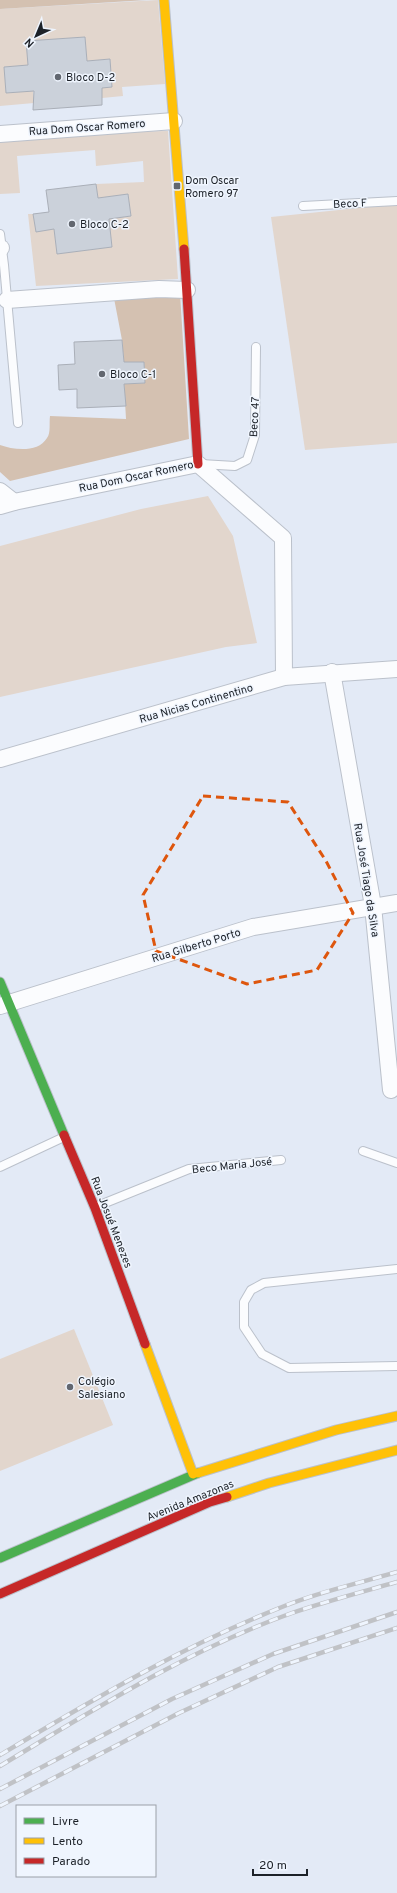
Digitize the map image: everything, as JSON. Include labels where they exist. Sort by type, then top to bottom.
[{"type":"street","name":"Rua Dom Oscar Romero","points":[[7,504],[198,464],[187,290],[164,0]]},
{"type":"street","name":"Rua Dom Oscar Romero","points":[[0,134],[174,121]]},
{"type":"street","points":[[7,300],[159,289],[187,290]]},
{"type":"street","points":[[198,464],[283,538],[284,677]]},
{"type":"street","points":[[0,491],[7,504]]},
{"type":"street","name":"Rua Nicias Continentino","points":[[0,760],[284,677],[332,672],[397,669]]},
{"type":"street","name":"Rua José Tiago da Silva","points":[[332,672],[373,906],[391,1090]]},
{"type":"street","name":"Rua Gilberto Porto","points":[[4,1005],[253,927],[373,906],[397,904]]},
{"type":"street","name":"Rua Josué Menezes","points":[[0,982],[4,1005],[65,1137],[95,1208],[193,1474]]},
{"type":"street","name":"Avenida Amazonas","points":[[0,1558],[193,1474],[336,1430],[397,1416]]},
{"type":"street","name":"Avenida Amazonas","points":[[0,1594],[210,1502],[269,1483],[397,1450]]},
{"type":"lane","name":"Beco F","points":[[303,206],[397,201]]},
{"type":"lane","points":[[0,244],[7,300],[18,423]]},
{"type":"lane","name":"Beco 47","points":[[198,464],[235,466],[247,460],[256,435],[256,347]]},
{"type":"lane","points":[[0,1167],[65,1137]]},
{"type":"lane","points":[[363,1151],[397,1163]]},
{"type":"lane","name":"Beco Maria José","points":[[95,1208],[189,1169],[281,1160]]},
{"type":"lane","points":[[397,1269],[264,1283],[251,1290],[244,1302],[244,1327],[262,1354],[289,1368],[397,1366]]},
{"type":"highlighted area","points":[[203,796],[288,802],[326,861],[353,913],[317,970],[247,984],[156,951],[143,895]]},
{"type":"shaded area","points":[[0,0],[147,0],[0,9]]},
{"type":"shaded area","points":[[158,0],[165,84],[122,87],[123,96],[102,98],[101,88],[112,87],[110,59],[87,61],[85,37],[26,41],[28,65],[4,67],[6,93],[33,91],[34,103],[0,106],[0,9]]},
{"type":"shaded area","points":[[168,131],[178,279],[36,286],[28,214],[33,214],[36,232],[54,229],[57,254],[112,247],[109,219],[131,216],[128,194],[98,198],[96,184],[144,182],[143,161],[96,166],[95,150],[17,156],[20,193],[0,194],[0,134]]},
{"type":"shaded area","points":[[397,204],[397,443],[305,450],[271,217]]},
{"type":"shaded area","points":[[113,293],[180,293],[189,439],[10,481],[0,472],[0,445],[19,449],[38,446],[43,443],[48,436],[50,416],[126,419],[124,384],[145,383],[144,362],[124,362],[122,340]]},
{"type":"shaded area","points":[[208,496],[233,536],[257,643],[226,647],[0,697],[0,546],[141,509]]},
{"type":"shaded area","points":[[74,1329],[113,1425],[0,1471],[0,1359]]},
{"type":"building","name":"Bloco D-2","points":[[85,37],[87,61],[110,59],[112,87],[102,88],[102,105],[33,110],[34,91],[6,93],[4,67],[28,65],[26,41]]},
{"type":"building","name":"Bloco C-2","points":[[96,184],[98,198],[128,194],[131,216],[109,219],[112,247],[57,254],[54,229],[36,232],[33,214],[49,212],[46,190]]},
{"type":"building","name":"Bloco C-1","points":[[122,340],[124,362],[144,362],[145,383],[124,384],[126,406],[77,408],[77,389],[59,390],[58,365],[75,364],[74,342]]},
{"type":"railway","points":[[0,1755],[105,1693],[212,1637],[300,1600],[397,1572]]},
{"type":"railway","points":[[0,1766],[106,1702],[179,1662],[216,1644],[292,1613],[397,1582]]},
{"type":"railway","points":[[0,1789],[172,1699],[273,1654],[397,1612]]},
{"type":"railway","points":[[0,1806],[179,1713],[278,1667],[397,1628]]},
{"type":"traffic: fast","points":[[0,982],[64,1135]]},
{"type":"traffic: fast","points":[[0,1558],[198,1473]]},
{"type":"traffic: slow","points":[[164,0],[184,249]]},
{"type":"traffic: slow","points":[[145,1344],[193,1474]]},
{"type":"traffic: slow","points":[[198,1473],[336,1430],[397,1416]]},
{"type":"traffic: slow","points":[[227,1497],[269,1483],[397,1450]]},
{"type":"traffic: jam","points":[[184,249],[198,464]]},
{"type":"traffic: jam","points":[[64,1135],[95,1208],[145,1344]]},
{"type":"traffic: jam","points":[[0,1594],[210,1502],[227,1497]]},
{"type":"place","name":"Bloco D-2","points":[[58,77]]},
{"type":"place","name":"Dom Oscar Romero 97","points":[[177,186]]},
{"type":"place","name":"Bloco C-2","points":[[72,224]]},
{"type":"place","name":"Bloco C-1","points":[[102,374]]},
{"type":"place","name":"Colégio Salesiano","points":[[70,1387]]}]
